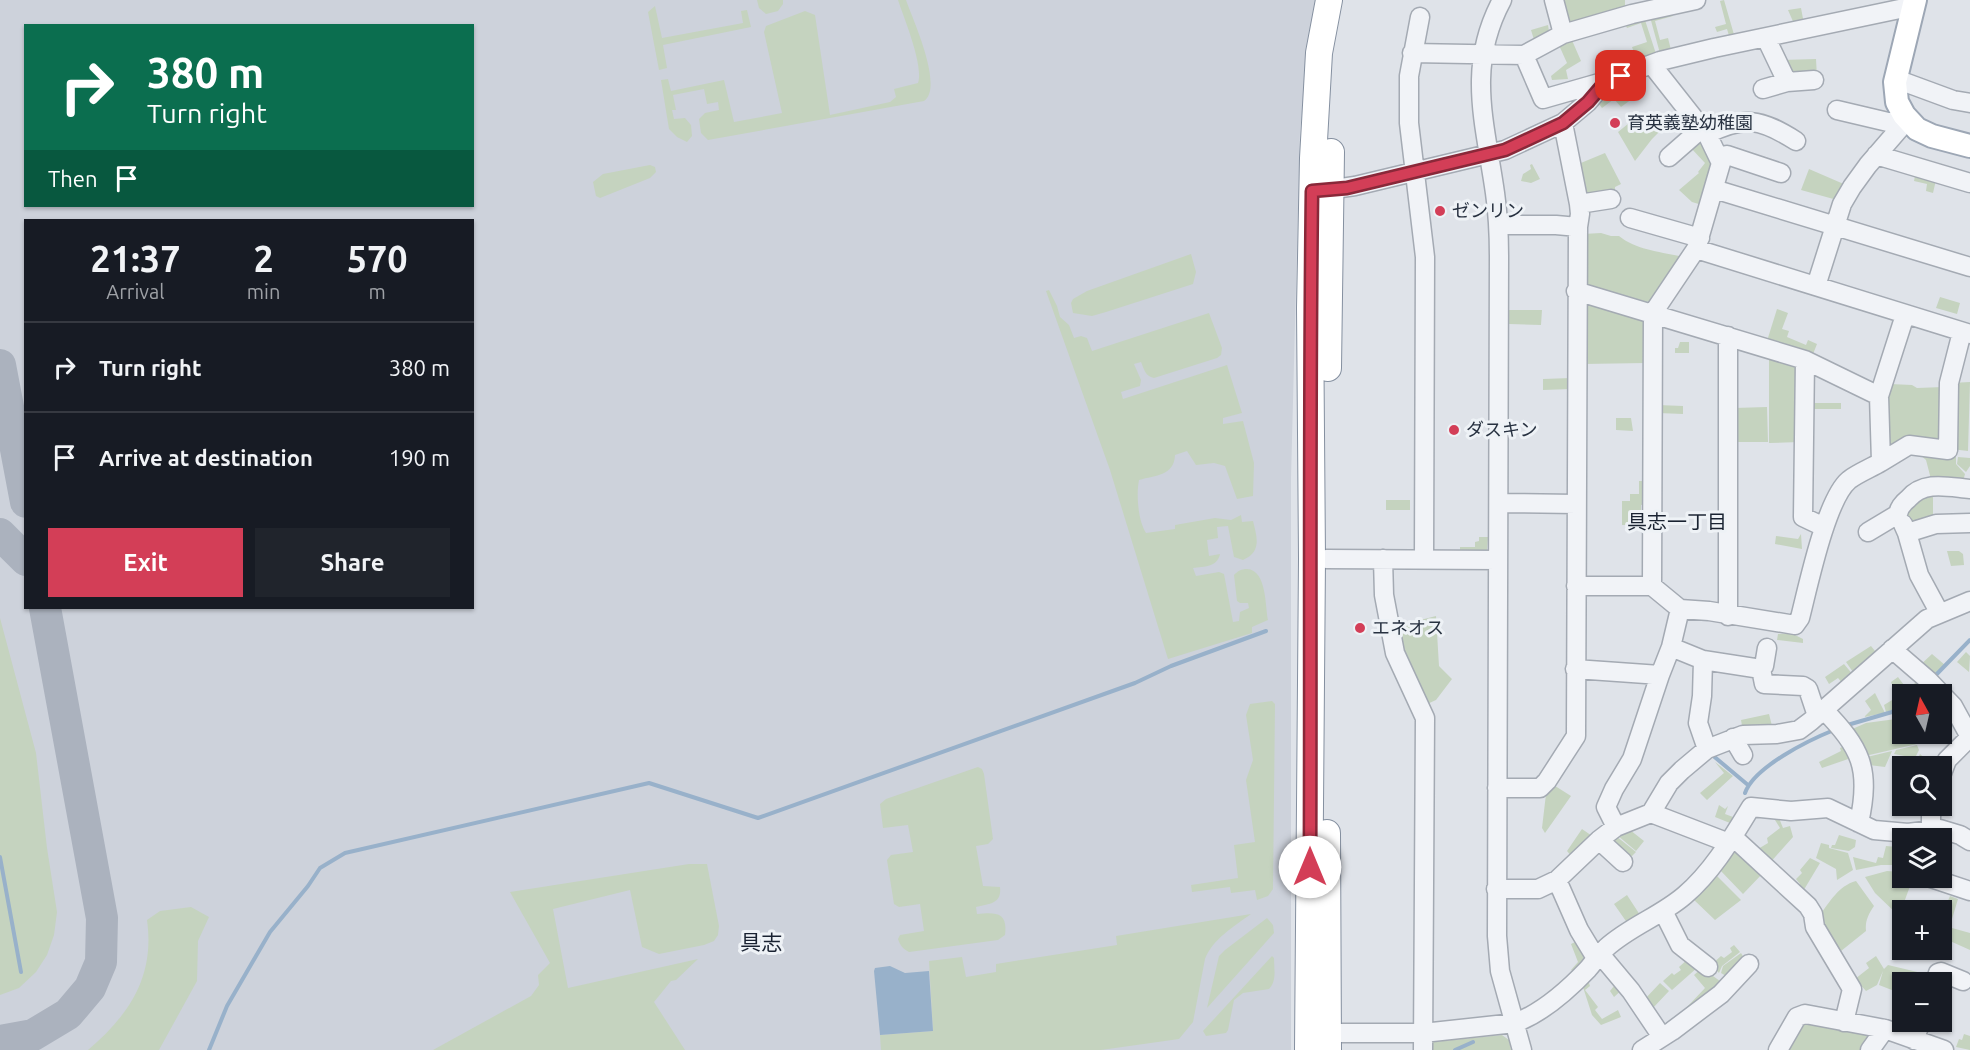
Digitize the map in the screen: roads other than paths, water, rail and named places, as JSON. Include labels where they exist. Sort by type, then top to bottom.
[{"type":"highway","points":[[1318,1041],[1326,559],[1319,53],[1329,0]]},
{"type":"highway","points":[[1318,1041],[1311,571],[1310,308],[1321,191],[1346,0]]},
{"type":"main road","points":[[1914,3],[1894,92],[1905,118],[1917,129],[1932,136],[1970,146]]},
{"type":"street","points":[[1502,0],[1494,15],[1482,55],[1480,90],[1498,225],[1499,503],[1496,889],[1499,962],[1522,1050]]},
{"type":"street","points":[[1554,0],[1563,34]]},
{"type":"street","points":[[1412,53],[1524,55],[1563,34],[1631,7],[1696,0]]},
{"type":"street","points":[[1524,55],[1543,99],[1714,48],[1914,3]]},
{"type":"street","points":[[1420,18],[1408,76],[1409,123],[1425,257],[1424,559]]},
{"type":"street","points":[[1766,38],[1787,81]]},
{"type":"street","points":[[1652,65],[1704,131],[1721,163],[1698,243],[1653,313],[1652,586]]},
{"type":"street","points":[[1896,79],[1970,104]]},
{"type":"street","points":[[1763,89],[1787,81],[1814,80]]},
{"type":"street","points":[[1321,191],[1415,172],[1505,150],[1563,123],[1588,102],[1606,81]]},
{"type":"street","points":[[1837,110],[1888,122],[1905,118]]},
{"type":"street","points":[[1816,286],[1847,195],[1905,118]]},
{"type":"street","points":[[1670,157],[1704,131],[1748,121],[1777,130],[1796,141]]},
{"type":"street","points":[[1497,788],[1540,788],[1576,736],[1576,291],[1580,214],[1563,123]]},
{"type":"street","points":[[1718,157],[1727,155],[1781,173]]},
{"type":"street","points":[[1876,155],[1970,183]]},
{"type":"street","points":[[1714,189],[1970,267]]},
{"type":"street","points":[[1579,204],[1611,199]]},
{"type":"street","points":[[1576,586],[1652,586],[1680,609],[1709,611],[1728,616],[1795,625],[1800,618],[1824,526],[1842,488],[1849,480],[1909,445],[1948,450],[1949,383],[1966,333],[1816,286],[1630,218]]},
{"type":"street","points":[[1498,225],[1578,227]]},
{"type":"street","points":[[1576,291],[1805,360],[1879,396]]},
{"type":"street","points":[[1881,462],[1879,396],[1905,315]]},
{"type":"street","points":[[1728,336],[1728,616]]},
{"type":"street","points":[[1805,360],[1803,517],[1824,526]]},
{"type":"street","points":[[1939,612],[1919,575],[1907,533],[1898,514],[1899,509],[1915,492],[1928,486],[1970,489]]},
{"type":"street","points":[[1499,503],[1576,504]]},
{"type":"street","points":[[1868,532],[1898,514]]},
{"type":"street","points":[[1907,533],[1936,524],[1970,523]]},
{"type":"street","points":[[1326,559],[1498,560]]},
{"type":"street","points":[[1383,559],[1384,595],[1395,652],[1425,718],[1423,1041]]},
{"type":"street","points":[[1496,889],[1538,889],[1557,880],[1616,827],[1651,813],[1669,783],[1707,749],[1733,738],[1799,730],[1927,619],[1939,612],[1970,601]]},
{"type":"street","points":[[1616,827],[1606,807],[1632,759],[1671,647],[1680,609]]},
{"type":"street","points":[[1671,647],[1758,682],[1803,686],[1808,689],[1820,713],[1842,728],[1856,748],[1865,787],[1859,823]]},
{"type":"street","points":[[1758,682],[1767,648]]},
{"type":"street","points":[[1892,650],[1930,682],[1953,706],[1970,737],[1951,756]]},
{"type":"street","points":[[1703,660],[1702,696],[1698,723],[1707,749]]},
{"type":"street","points":[[1575,669],[1660,675]]},
{"type":"street","points":[[1733,738],[1743,755]]},
{"type":"street","points":[[1318,1041],[1423,1041],[1515,1023],[1531,1016],[1560,994],[1626,932],[1685,895],[1711,867],[1751,807],[1791,811],[1828,808],[1874,830],[1892,831]]},
{"type":"street","points":[[1651,813],[1731,840],[1808,906],[1813,914],[1815,927],[1852,989],[1844,1022]]},
{"type":"street","points":[[1952,833],[1970,841]]},
{"type":"street","points":[[1599,840],[1623,862]]},
{"type":"street","points":[[1557,880],[1579,930],[1598,956],[1631,991],[1662,1038]]},
{"type":"street","points":[[1952,885],[1970,891]]},
{"type":"street","points":[[1663,910],[1680,945],[1708,967]]},
{"type":"street","points":[[1642,1050],[1687,1025],[1721,994],[1738,984],[1749,963]]},
{"type":"street","points":[[1952,976],[1963,981]]},
{"type":"street","points":[[1778,1050],[1801,1015],[1805,1014],[1885,1029],[1944,1050]]},
{"type":"street","points":[[1870,1050],[1885,1029]]},
{"type":"street","points":[[1914,1040],[1917,1032]]},
{"type":"water","points":[[890,966],[905,973],[929,971],[933,1031],[880,1035],[874,971],[875,968]]},
{"type":"waterway","points":[[209,1050],[227,1006],[270,932],[320,868],[345,853],[649,783],[758,818],[1135,683],[1171,666],[1266,631]]},
{"type":"waterway","points":[[1933,678],[1970,640]]},
{"type":"waterway","points":[[1844,726],[1892,712]]},
{"type":"waterway","points":[[1745,793],[1750,783],[1771,764],[1797,747],[1834,730]]},
{"type":"waterway","points":[[1711,754],[1748,785]]},
{"type":"waterway","points":[[0,857],[21,972]]},
{"type":"waterway","points":[[1455,1050],[1473,1042]]},
{"type":"place","name":"育英義塾幼稚園","points":[[1615,123]]},
{"type":"place","name":"ゼンリン","points":[[1440,211]]},
{"type":"place","name":"ダスキン","points":[[1454,430]]},
{"type":"place","name":"エネオス","points":[[1360,628]]},
{"type":"district","name":"具志一丁目","points":[[1677,522]]},
{"type":"district","name":"具志","points":[[761,943]]}]
